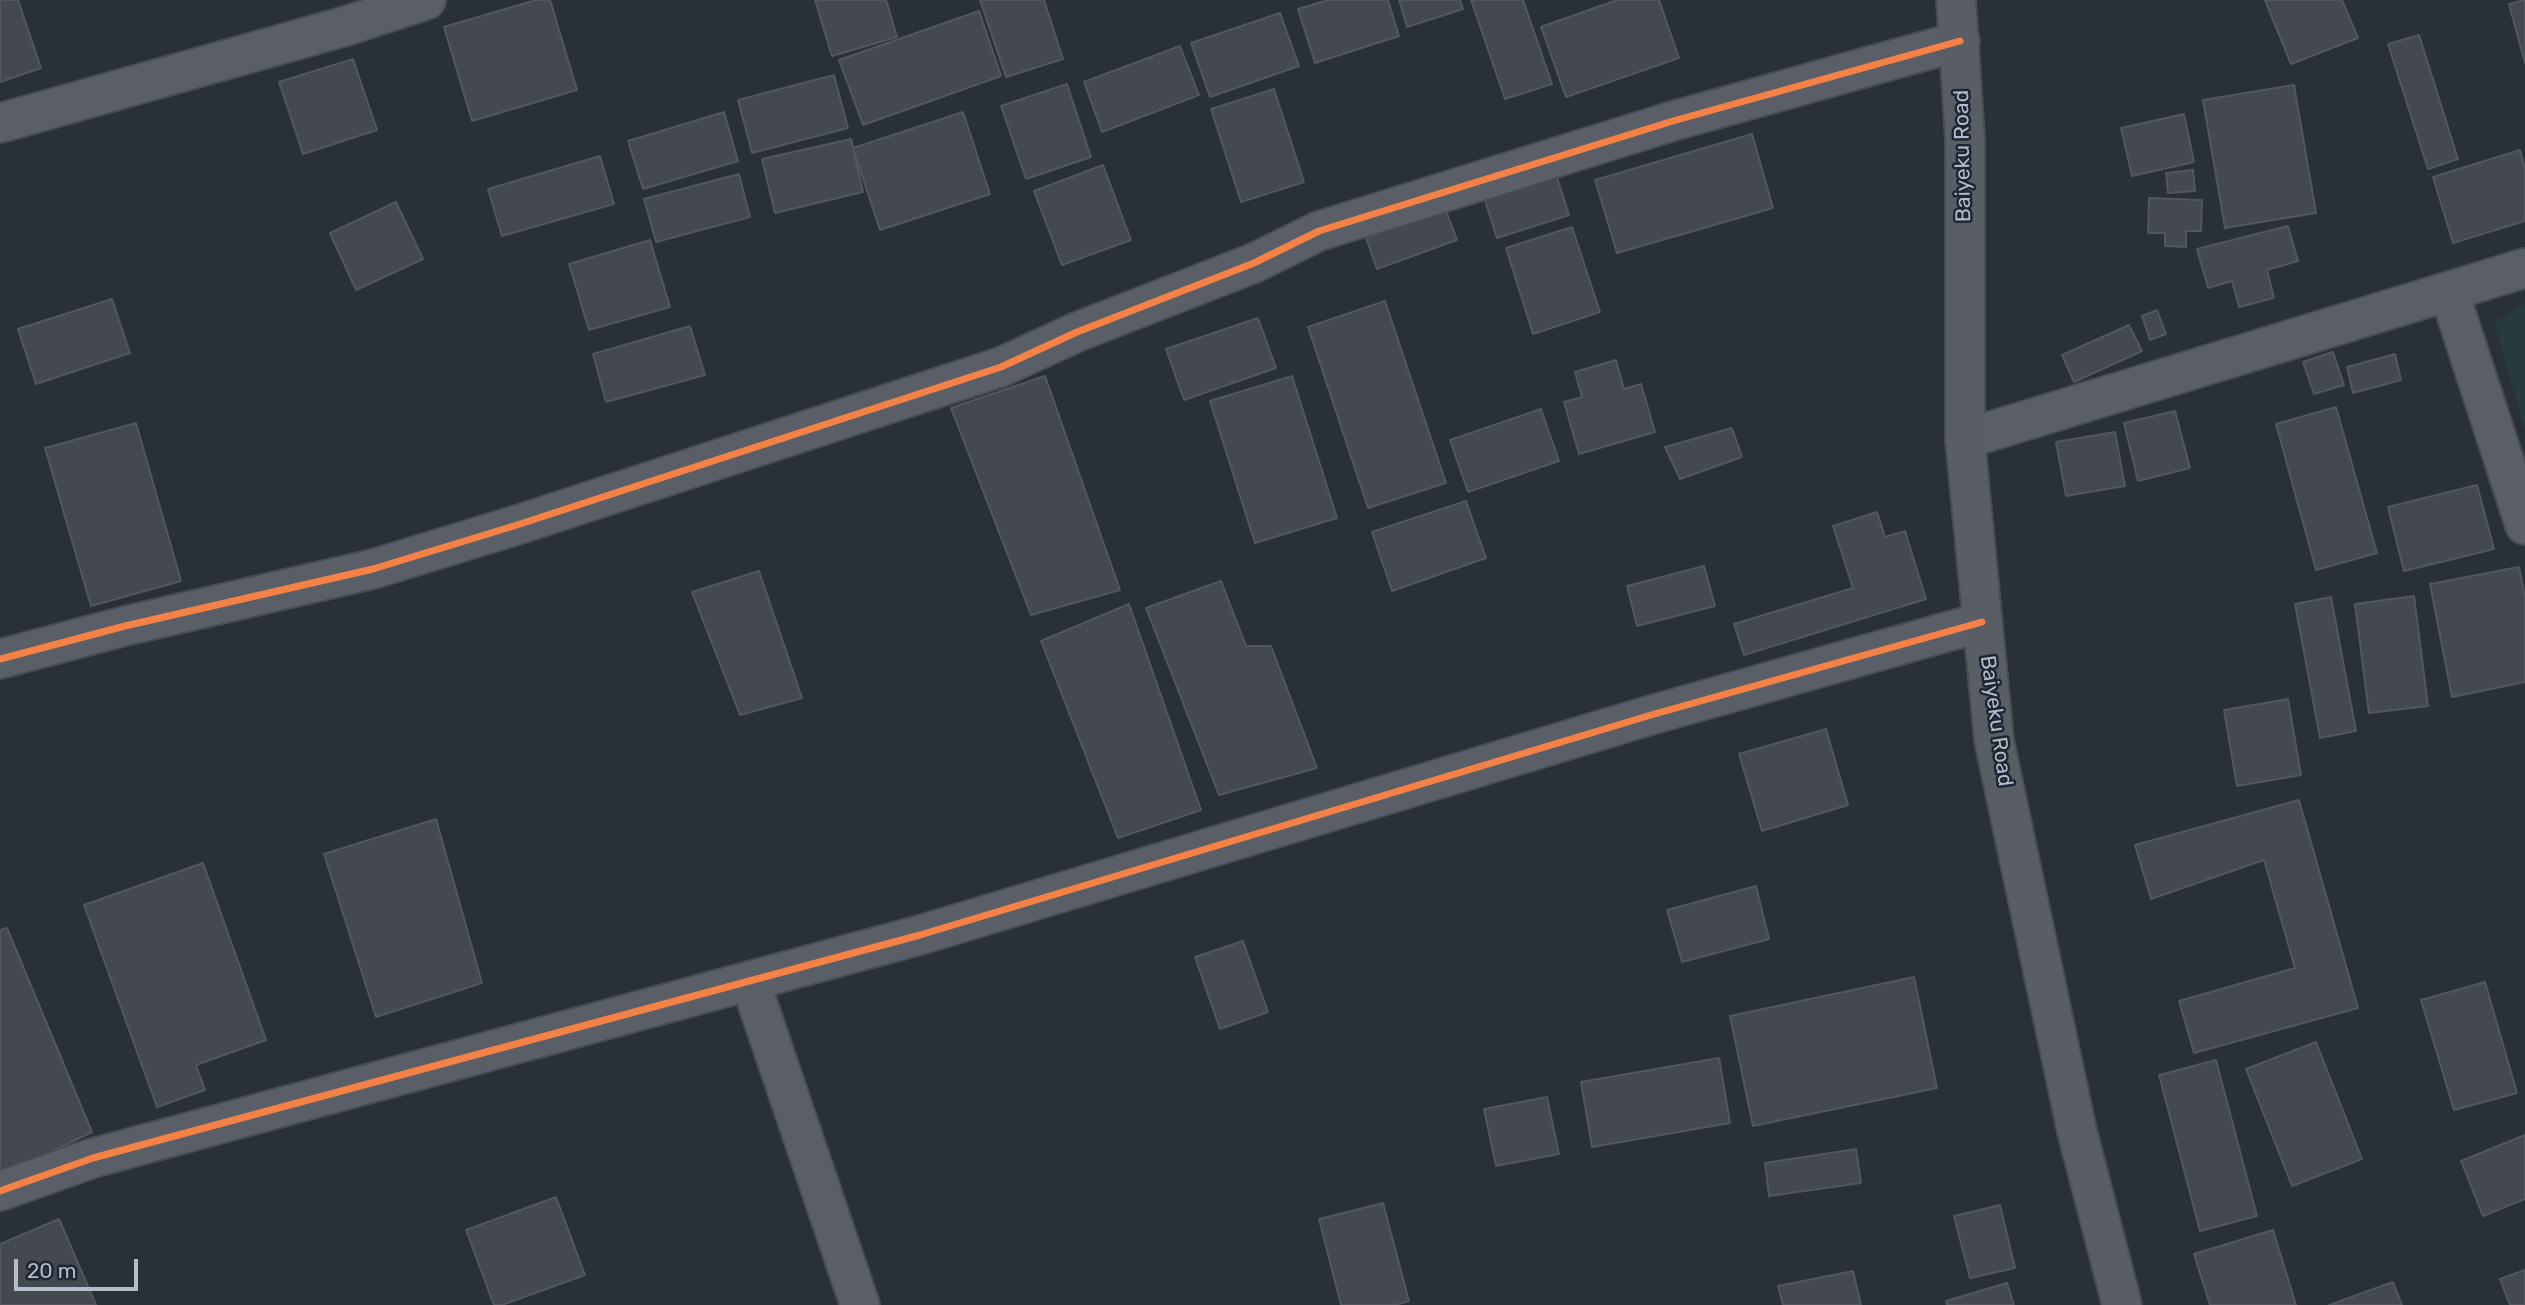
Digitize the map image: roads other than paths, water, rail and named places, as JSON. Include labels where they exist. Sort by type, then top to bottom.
[{"type":"main road","name":"Baiyeku Road","points":[[1956,0],[1965,139],[1965,439],[1994,740],[2077,1131],[2122,1305]]},
{"type":"street","points":[[0,122],[346,26],[426,0]]},
{"type":"street","points":[[0,659],[125,626],[373,569],[517,525],[1002,367],[1077,332],[1254,263],[1319,231],[1673,121],[1960,41]]},
{"type":"street","points":[[1965,439],[2525,268]]},
{"type":"street","points":[[2449,292],[2525,525]]},
{"type":"street","points":[[0,1191],[93,1158],[920,935],[1651,715],[1982,622]]},
{"type":"street","points":[[750,981],[860,1305]]}]
